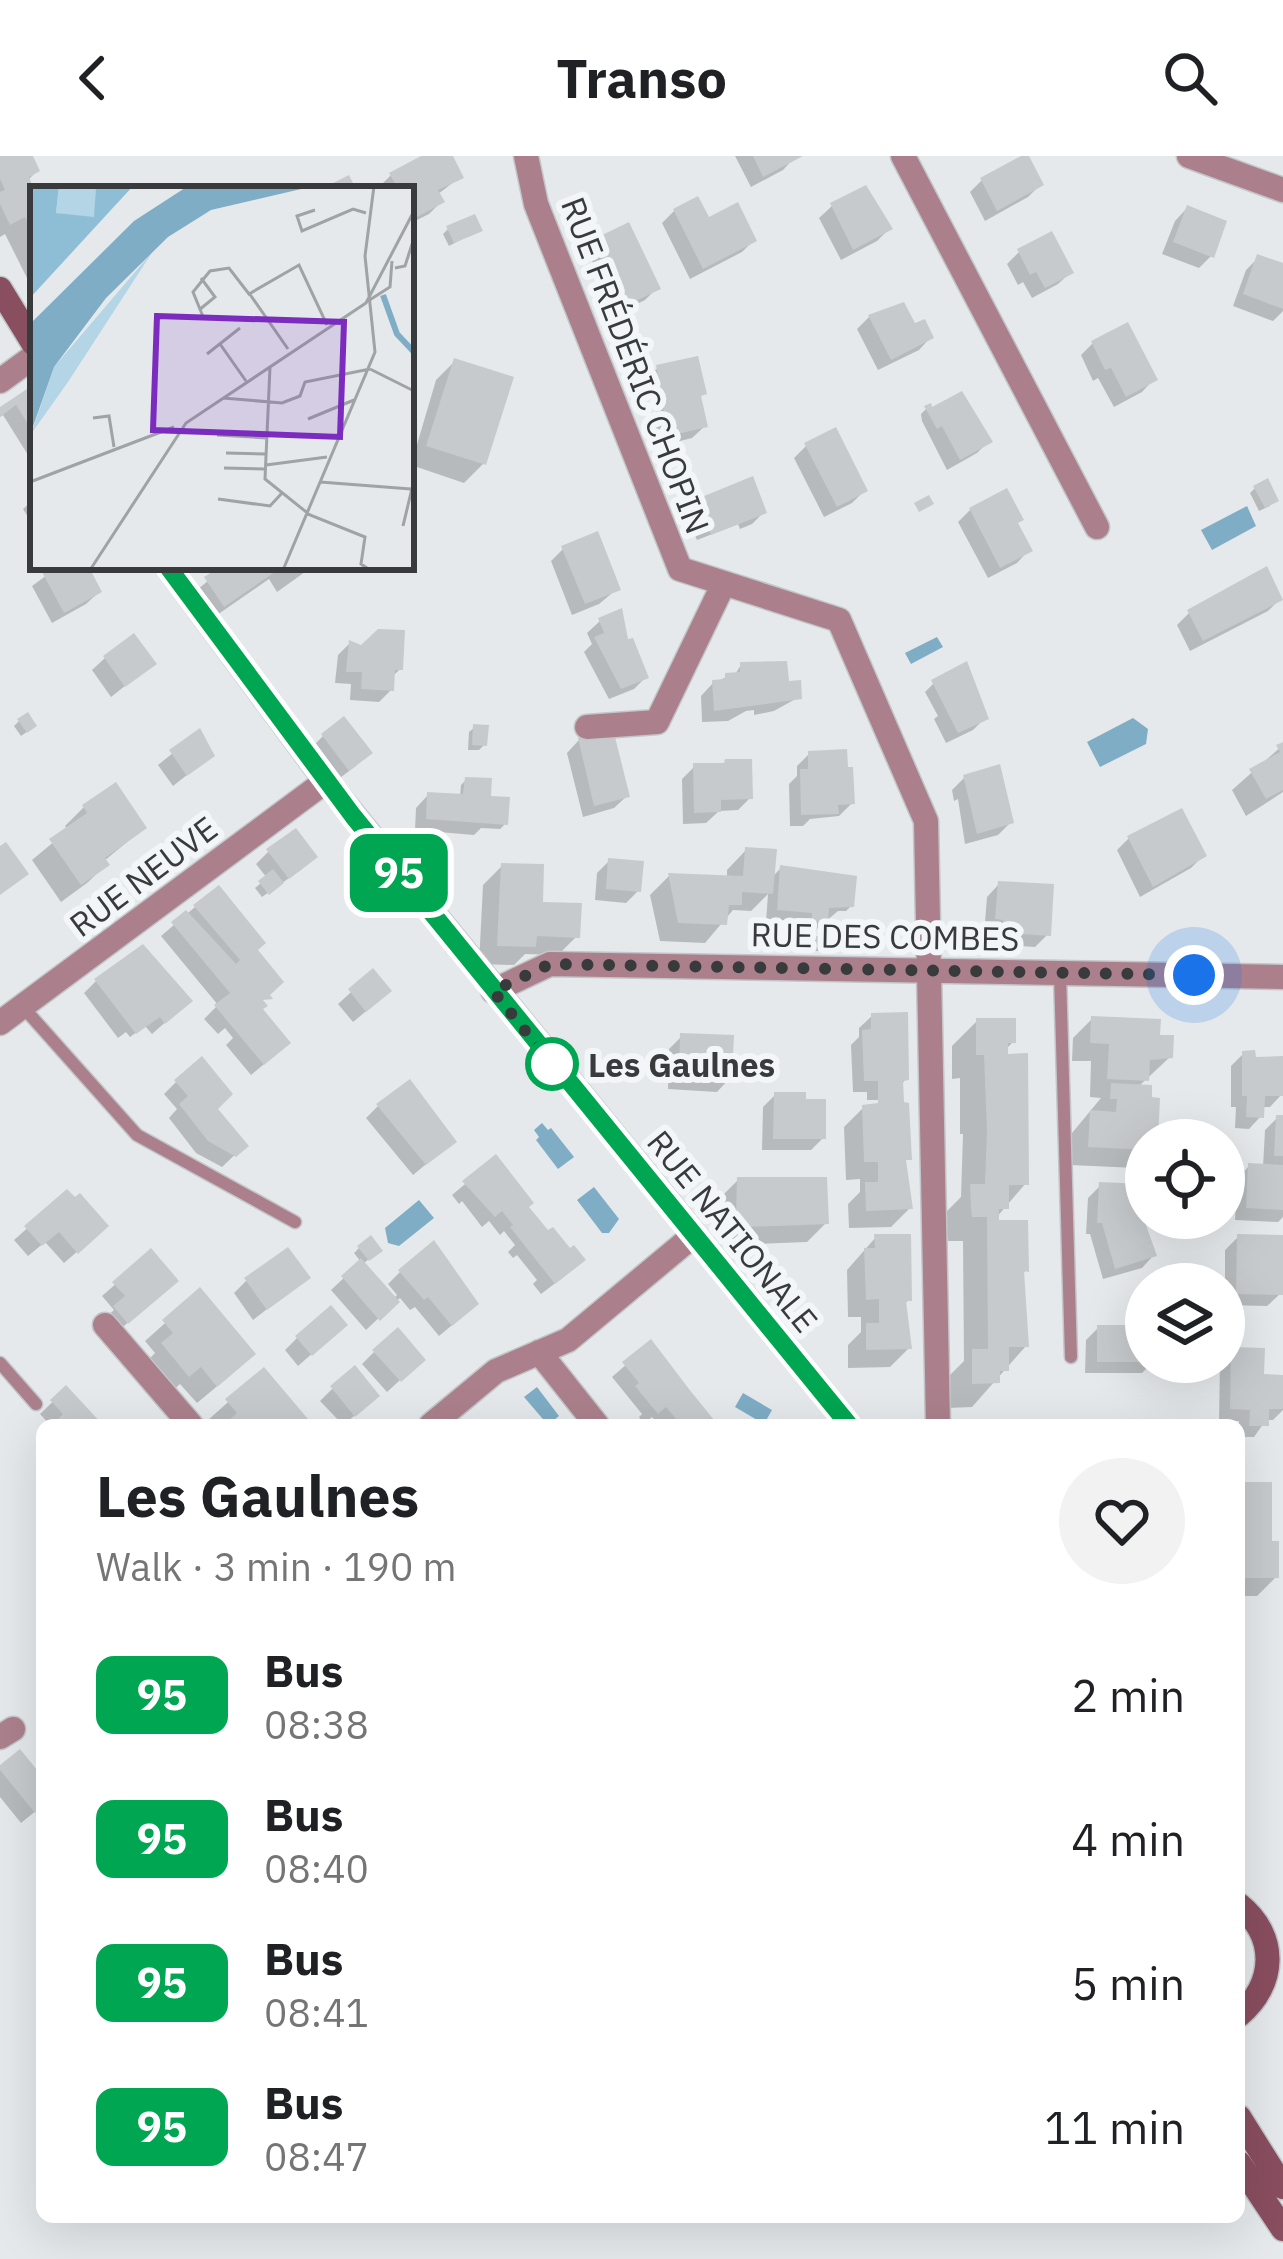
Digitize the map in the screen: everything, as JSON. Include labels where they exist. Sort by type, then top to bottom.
[{"type":"main road","points":[[0,289],[30,338]]},
{"type":"main road","name":"RUE NATIONALE","points":[[170,570],[326,781],[844,1419]]},
{"type":"main road","points":[[1245,1911],[1276,1959],[1271,1995],[1245,2011]]},
{"type":"main road","points":[[1245,2127],[1283,2187]]},
{"type":"main road","points":[[1245,2172],[1283,2229]]},
{"type":"street","name":"RUE FRÉDÉRIC CHOPIN","points":[[526,156],[536,204],[680,569],[838,620],[926,821],[938,1419]]},
{"type":"street","points":[[903,156],[1097,526]]},
{"type":"street","points":[[1189,156],[1283,190]]},
{"type":"street","points":[[0,381],[30,358]]},
{"type":"street","points":[[587,727],[657,722],[724,583]]},
{"type":"street","name":"RUE NEUVE","points":[[0,1023],[326,781]]},
{"type":"street","name":"RUE DES COMBES","points":[[493,991],[550,964],[1283,977]]},
{"type":"street","points":[[437,1419],[496,1371],[568,1340],[694,1235]]},
{"type":"street","points":[[104,1325],[186,1419]]},
{"type":"street","points":[[539,1352],[592,1419]]},
{"type":"lane","points":[[1060,972],[1070,1357]]},
{"type":"lane","points":[[22,1006],[137,1135],[295,1222]]},
{"type":"lane","points":[[0,1363],[36,1404]]},
{"type":"water","points":[[1247,506],[1256,526],[1212,550],[1201,530]]},
{"type":"water","points":[[937,637],[943,647],[911,664],[905,653]]},
{"type":"water","points":[[1133,718],[1148,729],[1146,744],[1100,767],[1087,742]]},
{"type":"water","points":[[542,1123],[574,1157],[558,1169],[536,1140],[534,1130]]},
{"type":"water","points":[[594,1187],[619,1219],[609,1233],[602,1233],[577,1200]]},
{"type":"water","points":[[419,1200],[434,1218],[399,1246],[388,1243],[385,1228]]},
{"type":"water","points":[[537,1387],[559,1416],[543,1419],[524,1397]]},
{"type":"water","points":[[743,1393],[772,1410],[767,1419],[755,1419],[735,1407]]},
{"type":"building","points":[[0,156],[33,156],[40,171],[29,177],[30,228],[25,217],[10,225],[0,204],[0,192],[5,190]]},
{"type":"building","points":[[421,156],[453,156],[464,178],[438,190],[445,202],[414,218],[414,186],[396,186],[389,173]]},
{"type":"building","points":[[753,156],[803,156],[763,177]]},
{"type":"building","points":[[1029,156],[1044,185],[997,211],[980,178]]},
{"type":"building","points":[[349,175],[354,186],[327,186]]},
{"type":"building","points":[[866,185],[893,229],[853,250],[830,203]]},
{"type":"building","points":[[698,196],[709,217],[738,202],[757,241],[703,269],[673,209]]},
{"type":"building","points":[[1187,205],[1227,221],[1214,258],[1173,242]]},
{"type":"building","points":[[475,214],[483,231],[454,243],[446,226]]},
{"type":"building","points":[[629,222],[661,289],[627,305],[594,239]]},
{"type":"building","points":[[1052,231],[1074,273],[1045,288],[1036,272],[1030,275],[1017,249]]},
{"type":"building","points":[[1257,254],[1283,263],[1283,309],[1243,294]]},
{"type":"building","points":[[904,302],[915,323],[925,319],[934,338],[891,360],[868,315]]},
{"type":"building","points":[[1128,322],[1158,380],[1126,397],[1091,341]]},
{"type":"building","points":[[698,356],[707,394],[701,396],[708,427],[668,436],[656,365]]},
{"type":"building","points":[[454,358],[514,377],[486,465],[426,446]]},
{"type":"building","points":[[30,387],[30,427],[16,405],[0,417],[0,407]]},
{"type":"building","points":[[962,391],[993,442],[960,460],[942,426],[937,429],[924,406],[931,403],[932,407]]},
{"type":"building","points":[[836,427],[868,491],[837,507],[804,443]]},
{"type":"building","points":[[753,476],[767,513],[711,535],[697,499]]},
{"type":"building","points":[[1268,478],[1279,501],[1265,508],[1253,486]]},
{"type":"building","points":[[1007,488],[1033,551],[1000,568],[969,508]]},
{"type":"building","points":[[929,495],[934,504],[919,512],[914,503]]},
{"type":"building","points":[[598,531],[621,590],[585,604],[561,546]]},
{"type":"building","points":[[1267,566],[1283,600],[1203,641],[1187,610]]},
{"type":"building","points":[[91,570],[102,592],[64,613],[42,572]]},
{"type":"building","points":[[215,570],[278,570],[224,607],[204,577]]},
{"type":"building","points":[[622,608],[628,639],[633,638],[649,678],[621,689],[594,637],[604,633],[598,618]]},
{"type":"building","points":[[378,629],[405,630],[403,670],[395,670],[394,691],[361,689],[362,672],[346,672],[349,640],[361,645]]},
{"type":"building","points":[[134,633],[157,664],[125,687],[103,656]]},
{"type":"building","points":[[787,661],[789,681],[801,680],[802,699],[714,711],[712,680],[740,672],[740,662]]},
{"type":"building","points":[[967,661],[989,719],[958,733],[931,680]]},
{"type":"building","points":[[28,712],[37,726],[27,733],[17,719]]},
{"type":"building","points":[[344,716],[373,753],[349,771],[321,734]]},
{"type":"building","points":[[473,724],[489,725],[487,746],[472,745]]},
{"type":"building","points":[[200,728],[215,756],[187,776],[169,750]]},
{"type":"building","points":[[613,729],[630,797],[594,806],[578,738]]},
{"type":"building","points":[[1283,742],[1283,790],[1266,799],[1249,769],[1280,752],[1276,745]]},
{"type":"building","points":[[847,749],[855,804],[838,805],[839,814],[801,815],[800,769],[808,769],[808,751]]},
{"type":"building","points":[[725,759],[752,759],[753,799],[721,800],[721,812],[694,813],[693,763],[724,763]]},
{"type":"building","points":[[1000,764],[1014,823],[977,834],[963,775]]},
{"type":"building","points":[[465,777],[492,778],[491,796],[510,797],[508,825],[426,819],[427,792],[463,794]]},
{"type":"building","points":[[116,782],[147,828],[105,858],[110,865],[81,885],[49,839],[87,813],[82,805]]},
{"type":"building","points":[[1182,808],[1207,856],[1153,887],[1127,836]]},
{"type":"building","points":[[296,828],[318,857],[289,879],[266,849]]},
{"type":"building","points":[[6,842],[29,874],[0,895],[0,846]]},
{"type":"building","points":[[745,847],[777,849],[773,894],[742,892],[742,905],[729,905],[727,925],[678,923],[668,873],[743,876]]},
{"type":"building","points":[[608,858],[644,861],[641,892],[606,889]]},
{"type":"building","points":[[501,863],[544,864],[543,902],[582,903],[580,938],[537,936],[536,947],[497,946]]},
{"type":"building","points":[[780,865],[857,876],[854,907],[829,908],[828,922],[812,921],[812,913],[777,910]]},
{"type":"building","points":[[273,869],[284,883],[269,895],[258,881]]},
{"type":"building","points":[[998,881],[1054,884],[1051,936],[1002,933],[1003,920],[995,919]]},
{"type":"building","points":[[219,885],[266,943],[258,950],[284,982],[270,995],[273,999],[263,1000],[268,1006],[263,1009],[291,1043],[264,1065],[214,1005],[230,993],[171,922],[186,910],[236,964],[240,960],[193,905]]},
{"type":"building","points":[[810,936],[827,936],[827,947],[810,947]]},
{"type":"building","points":[[143,944],[193,1001],[165,1024],[160,1017],[136,1034],[94,979]]},
{"type":"building","points":[[373,968],[392,991],[366,1012],[348,989]]},
{"type":"building","points":[[908,1012],[909,1080],[903,1081],[904,1102],[909,1103],[912,1160],[906,1160],[913,1209],[866,1211],[865,1182],[878,1182],[878,1162],[864,1162],[862,1105],[878,1103],[878,1081],[864,1081],[862,1030],[871,1029],[871,1013]]},
{"type":"building","points":[[1091,1016],[1161,1019],[1160,1035],[1174,1035],[1173,1058],[1150,1060],[1149,1081],[1107,1079],[1109,1044],[1090,1043]]},
{"type":"building","points":[[976,1018],[1016,1018],[1016,1043],[1008,1043],[1008,1054],[1028,1053],[1029,1185],[1009,1185],[1009,1209],[999,1209],[999,1220],[1028,1220],[1029,1272],[1024,1271],[1029,1347],[1009,1347],[1009,1371],[1000,1371],[1000,1383],[972,1384],[972,1349],[988,1349],[987,1217],[972,1217],[970,1184],[985,1184],[987,1131],[984,1055],[976,1055]]},
{"type":"building","points":[[680,1033],[734,1035],[732,1080],[679,1078]]},
{"type":"building","points":[[1255,1050],[1256,1057],[1283,1056],[1283,1096],[1265,1096],[1264,1118],[1246,1117],[1247,1096],[1242,1096],[1242,1051]]},
{"type":"building","points":[[202,1056],[233,1094],[218,1109],[249,1146],[236,1157],[208,1141],[179,1104],[188,1096],[174,1080]]},
{"type":"building","points":[[410,1079],[457,1142],[426,1165],[376,1104]]},
{"type":"building","points":[[1111,1083],[1152,1085],[1152,1097],[1160,1098],[1159,1119],[1125,1119],[1125,1149],[1088,1147],[1090,1110],[1116,1112],[1117,1099],[1110,1099]]},
{"type":"building","points":[[774,1092],[806,1092],[806,1099],[826,1099],[826,1139],[773,1139]]},
{"type":"building","points":[[1276,1115],[1283,1115],[1283,1156],[1274,1156]]},
{"type":"building","points":[[496,1154],[534,1203],[529,1207],[548,1230],[553,1227],[586,1260],[555,1284],[502,1211],[495,1217],[462,1181]]},
{"type":"building","points":[[1248,1163],[1283,1165],[1283,1210],[1246,1208]]},
{"type":"building","points":[[737,1177],[827,1177],[829,1224],[745,1227],[736,1216]]},
{"type":"building","points":[[1099,1182],[1125,1183],[1125,1239],[1151,1239],[1157,1256],[1115,1269],[1102,1223],[1097,1223]]},
{"type":"building","points":[[67,1189],[75,1197],[80,1193],[109,1226],[78,1254],[59,1232],[42,1246],[24,1226]]},
{"type":"building","points":[[874,1234],[911,1234],[912,1301],[906,1301],[912,1349],[866,1350],[866,1323],[879,1323],[879,1299],[866,1300],[864,1248],[875,1248]]},
{"type":"building","points":[[1245,1234],[1283,1235],[1283,1295],[1245,1294],[1245,1263],[1237,1263],[1237,1239],[1245,1239]]},
{"type":"building","points":[[371,1235],[383,1251],[369,1261],[357,1246]]},
{"type":"building","points":[[434,1240],[479,1304],[452,1326],[398,1270]]},
{"type":"building","points":[[288,1247],[311,1278],[267,1310],[244,1278]]},
{"type":"building","points":[[151,1248],[179,1281],[128,1324],[113,1306],[125,1296],[112,1282]]},
{"type":"building","points":[[361,1258],[400,1302],[380,1321],[341,1276]]},
{"type":"building","points":[[200,1287],[256,1354],[217,1387],[201,1367],[189,1377],[161,1343],[173,1333],[162,1320]]},
{"type":"building","points":[[331,1305],[348,1325],[312,1356],[295,1336]]},
{"type":"building","points":[[1097,1325],[1125,1325],[1125,1362],[1097,1362]]},
{"type":"building","points":[[398,1327],[426,1360],[401,1382],[372,1350]]},
{"type":"building","points":[[651,1339],[713,1419],[676,1419],[666,1407],[658,1414],[622,1362]]},
{"type":"building","points":[[1245,1347],[1265,1348],[1264,1374],[1283,1375],[1283,1409],[1269,1409],[1269,1426],[1249,1426],[1250,1410],[1230,1409],[1230,1383],[1245,1383]]},
{"type":"building","points":[[355,1365],[380,1396],[355,1417],[330,1386]]},
{"type":"building","points":[[264,1367],[308,1419],[230,1419],[237,1413],[225,1399]]},
{"type":"building","points":[[66,1385],[97,1419],[58,1419],[63,1414],[50,1400]]},
{"type":"building","points":[[1245,1482],[1272,1482],[1272,1541],[1279,1541],[1279,1578],[1245,1578]]},
{"type":"building","points":[[20,1749],[36,1769],[36,1812],[0,1770]]},
{"type":"bus line","name":"95","points":[[170,570],[353,816],[844,1419]]},
{"type":"place","name":"Les Gaulnes","points":[[552,1064]]},
{"type":"route","points":[[552,1064],[493,991],[550,964],[1194,975]]}]
